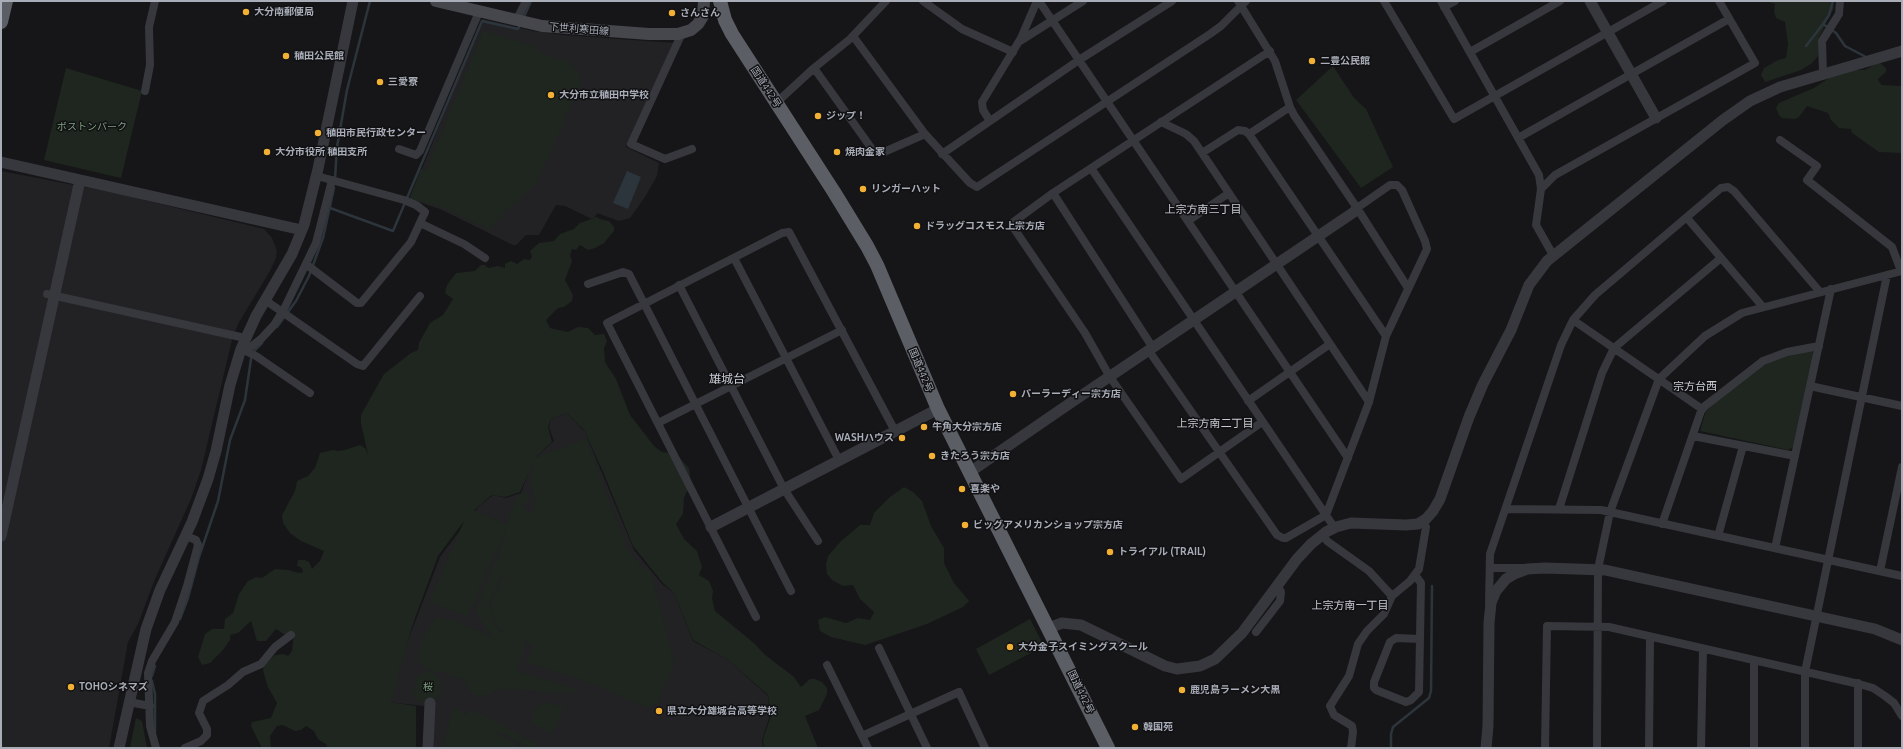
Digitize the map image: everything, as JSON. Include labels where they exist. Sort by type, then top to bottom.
[{"type":"highway","points":[[1,22],[6,1]]},
{"type":"highway","name":"国道442号","points":[[720,1],[725,20],[732,34],[838,198],[867,246],[938,409],[1108,748]]},
{"type":"main road","name":"下世利寒田線","points":[[436,1],[477,8],[516,21],[554,28],[649,34],[682,33],[691,30],[700,22],[704,12],[704,1]]},
{"type":"street","points":[[145,91],[150,65],[149,27],[155,1]]},
{"type":"street","points":[[119,748],[142,641],[164,580],[186,536],[213,463],[230,384],[248,349],[265,300],[288,260],[302,230],[317,176],[353,1]]},
{"type":"street","points":[[516,21],[526,1]]},
{"type":"street","points":[[776,103],[814,68],[854,36],[886,1]]},
{"type":"street","points":[[923,1],[958,27],[1013,52]]},
{"type":"street","points":[[990,121],[983,110],[982,102],[1019,42],[1038,1]]},
{"type":"street","points":[[1038,1],[1348,458]]},
{"type":"street","points":[[1019,42],[1083,1]]},
{"type":"street","points":[[942,154],[1079,60],[1172,1]]},
{"type":"street","points":[[1384,1],[1454,119],[1663,1]]},
{"type":"street","points":[[1455,1],[1443,4],[1539,175],[1541,189],[1536,225],[1554,255]]},
{"type":"street","points":[[1470,52],[1560,1]]},
{"type":"street","points":[[1590,1],[1656,118]]},
{"type":"street","points":[[1541,189],[1555,175],[1755,63],[1719,1]]},
{"type":"street","points":[[1823,75],[1822,40],[1839,14],[1840,1]]},
{"type":"street","points":[[854,36],[925,134],[970,183],[977,187],[1221,26],[1242,3],[1270,51],[1278,68],[1290,107],[1408,288]]},
{"type":"street","points":[[399,149],[416,155],[420,151],[477,8]]},
{"type":"street","points":[[1518,138],[1729,19]]},
{"type":"street","points":[[682,33],[631,144],[665,158],[692,149]]},
{"type":"street","points":[[1262,422],[1181,479],[1110,377],[1085,333],[1013,228],[1012,223],[1014,220],[1053,193],[1270,51]]},
{"type":"street","points":[[1049,628],[1062,623],[1081,625],[1165,666],[1177,669],[1195,668],[1210,662],[1231,644],[1253,620],[1296,559],[1322,534],[1334,528],[1355,523],[1406,526],[1422,522],[1433,511],[1440,499],[1469,417],[1483,384],[1511,330],[1529,284],[1540,268],[1554,255],[1742,106],[1770,91],[1902,51]]},
{"type":"street","points":[[814,68],[872,149],[877,152],[884,152],[925,134]]},
{"type":"street","points":[[1249,134],[1290,107]]},
{"type":"street","points":[[1161,122],[1190,137],[1202,153],[1369,402]]},
{"type":"street","points":[[1202,153],[1238,130],[1245,130],[1386,336]]},
{"type":"street","points":[[1597,748],[1598,568],[1610,512],[1659,379],[1687,352],[1712,332],[1742,313],[1902,271],[1892,247],[1807,180],[1817,166],[1780,140]]},
{"type":"street","points":[[1,162],[302,230]]},
{"type":"street","points":[[1091,168],[1334,528]]},
{"type":"street","points":[[307,265],[359,303],[411,242],[425,212],[405,201],[317,176]]},
{"type":"street","points":[[1,532],[76,179]]},
{"type":"street","points":[[248,349],[258,342],[285,314],[316,243],[332,180]]},
{"type":"street","points":[[970,472],[1151,349],[1236,292],[1276,264],[1354,212],[1357,208],[1390,185],[1397,185],[1402,190],[1426,241],[1427,249],[1386,336],[1369,402],[1326,515],[1286,538],[1280,537],[1219,452],[1151,349],[1053,193]]},
{"type":"street","points":[[1487,748],[1490,554],[1561,345],[1573,320],[1596,295],[1721,188],[1728,187],[1731,188],[1820,292]]},
{"type":"street","points":[[1188,221],[1229,193]]},
{"type":"street","points":[[1687,218],[1763,307]]},
{"type":"street","points":[[420,223],[464,244],[486,258]]},
{"type":"street","points":[[756,618],[607,323],[782,233],[791,233],[895,431]]},
{"type":"street","points":[[734,258],[839,460]]},
{"type":"street","points":[[1559,509],[1602,373],[1614,348],[1721,258]]},
{"type":"street","points":[[588,284],[626,272],[644,304],[791,591]]},
{"type":"street","points":[[1805,748],[1805,672],[1887,275]]},
{"type":"street","points":[[680,286],[784,489],[818,541]]},
{"type":"street","points":[[1776,548],[1831,289]]},
{"type":"street","points":[[51,295],[248,349],[310,393]]},
{"type":"street","points":[[1,507],[51,295]]},
{"type":"street","points":[[265,300],[357,364],[363,366],[420,296]]},
{"type":"street","points":[[1573,320],[1702,409]]},
{"type":"street","points":[[658,423],[842,330]]},
{"type":"street","points":[[1248,401],[1330,344]]},
{"type":"street","points":[[1662,524],[1702,409],[1763,361],[1787,352],[1819,346]]},
{"type":"street","points":[[1810,386],[1902,406]]},
{"type":"street","points":[[711,527],[938,409]]},
{"type":"street","points":[[1692,436],[1795,456]]},
{"type":"street","points":[[1718,536],[1743,446]]},
{"type":"street","points":[[1880,571],[1902,467]]},
{"type":"street","points":[[1506,509],[1597,510],[1610,512],[1902,576]]},
{"type":"street","points":[[1351,748],[1353,732],[1352,726],[1334,715],[1330,706],[1349,676],[1358,644],[1367,631],[1384,614],[1392,596],[1415,575],[1421,563],[1426,527],[1422,522]]},
{"type":"street","points":[[1322,534],[1327,541],[1369,570],[1392,596]]},
{"type":"street","points":[[156,748],[152,736],[149,670],[178,615],[198,544],[196,540],[186,536]]},
{"type":"street","points":[[1490,568],[1598,568],[1902,635]]},
{"type":"street","points":[[1489,623],[1493,599],[1496,591],[1506,579],[1527,569],[1545,568]]},
{"type":"street","points":[[1415,575],[1421,582],[1420,639],[1418,693],[1411,700],[1406,702],[1376,690],[1374,688],[1374,682],[1390,642],[1396,638],[1420,639]]},
{"type":"street","points":[[1256,632],[1280,602],[1281,592],[1278,586]]},
{"type":"street","points":[[1546,748],[1547,626],[1598,627],[1858,683],[1873,688],[1885,696],[1894,704],[1902,716]]},
{"type":"street","points":[[1875,629],[1902,640]]},
{"type":"street","points":[[185,748],[201,741],[207,735],[207,729],[199,713],[203,701],[228,685],[243,672],[261,664],[275,647],[291,635]]},
{"type":"street","points":[[1649,748],[1650,637]]},
{"type":"street","points":[[880,648],[927,748]]},
{"type":"street","points":[[1701,748],[1702,649]]},
{"type":"street","points":[[1754,660],[1754,748]]},
{"type":"street","points":[[827,665],[868,748]]},
{"type":"street","points":[[1858,683],[1858,748]]},
{"type":"street","points":[[862,736],[959,692],[985,748]]},
{"type":"street","points":[[129,702],[150,706]]},
{"type":"street","points":[[428,748],[430,703]]},
{"type":"shaded area","name":"大分市立稙田中学校","points":[[482,19],[533,31],[563,35],[675,43],[626,147],[659,163],[657,176],[645,197],[630,218],[619,221],[597,213],[592,219],[565,206],[556,205],[539,235],[526,235],[516,245],[513,245],[440,209],[410,199]]},
{"type":"shaded area","points":[[1,171],[115,193],[264,229],[272,238],[277,251],[276,258],[270,271],[238,324],[232,340],[201,470],[191,499],[155,579],[138,624],[128,642],[109,748],[1,748]]},
{"type":"shaded area","points":[[627,171],[641,177],[628,209],[613,203]]},
{"type":"shaded area","points":[[567,413],[585,432],[634,550],[662,584],[674,593],[693,641],[728,660],[768,696],[770,715],[762,740],[763,748],[434,748],[433,707],[388,702],[397,669],[440,557],[478,507],[493,495],[506,498],[521,493],[533,460],[554,441],[549,427],[551,419]]},
{"type":"green space","points":[[1766,1],[1831,1],[1834,8],[1819,37],[1818,56],[1812,63],[1801,70],[1765,82],[1761,75],[1764,68],[1778,60],[1786,58],[1788,44],[1785,22],[1776,18],[1774,12],[1775,4]]},
{"type":"green space","points":[[483,31],[530,45],[541,54],[570,62],[577,71],[581,83],[536,184],[509,208],[489,229],[439,206],[410,199],[421,169],[426,171]]},
{"type":"green space","points":[[1879,62],[1886,68],[1886,72],[1878,79],[1879,82],[1882,85],[1902,86],[1902,153],[1879,152],[1852,133],[1851,129],[1839,128],[1831,120],[1828,113],[1807,106],[1799,117],[1795,119],[1782,118],[1779,115],[1776,108],[1779,103],[1814,88],[1829,78],[1854,70],[1865,70]]},
{"type":"green space","points":[[1333,66],[1354,98],[1366,109],[1393,167],[1361,188],[1296,100]]},
{"type":"green space","name":"ボストンパーク","points":[[66,68],[142,91],[121,178],[44,160]]},
{"type":"green space","points":[[597,217],[609,221],[614,227],[614,231],[604,243],[595,248],[588,250],[580,245],[576,250],[572,249],[570,255],[572,261],[565,280],[573,295],[572,301],[564,307],[558,308],[546,320],[550,328],[568,332],[578,327],[588,328],[595,335],[604,334],[607,341],[604,348],[605,362],[616,379],[630,415],[654,446],[662,452],[676,454],[689,468],[691,483],[684,498],[683,514],[676,524],[684,539],[697,551],[702,567],[699,575],[709,581],[713,591],[712,598],[715,611],[755,644],[764,654],[794,677],[801,687],[810,679],[815,679],[822,682],[827,688],[827,694],[819,710],[805,716],[818,748],[764,748],[763,739],[771,716],[768,695],[728,660],[693,640],[674,593],[663,583],[633,546],[604,474],[584,430],[567,413],[551,419],[548,427],[552,442],[535,458],[584,439],[587,441],[627,549],[643,568],[651,572],[674,662],[657,704],[646,707],[578,678],[527,663],[532,645],[526,642],[524,651],[516,669],[520,672],[579,690],[589,685],[579,691],[545,693],[531,690],[495,689],[489,695],[477,696],[470,692],[463,679],[452,677],[446,672],[434,672],[424,667],[418,659],[419,646],[436,618],[459,622],[493,637],[479,619],[476,609],[506,536],[505,530],[467,617],[430,601],[464,521],[438,556],[415,618],[400,666],[396,689],[390,702],[416,706],[416,748],[326,748],[327,745],[318,739],[314,731],[306,726],[301,730],[295,731],[283,725],[277,726],[270,736],[271,748],[262,748],[251,726],[252,722],[271,718],[277,703],[268,687],[263,671],[264,664],[275,655],[284,654],[288,656],[292,651],[294,634],[285,635],[276,629],[266,641],[257,641],[251,621],[238,633],[230,635],[230,640],[223,650],[210,663],[202,665],[198,657],[205,634],[212,629],[224,629],[225,619],[233,613],[239,594],[248,581],[256,577],[262,578],[275,569],[299,573],[303,572],[302,568],[297,566],[298,560],[305,560],[309,562],[312,569],[320,561],[324,551],[301,541],[290,533],[283,523],[282,515],[295,491],[297,481],[308,476],[315,468],[320,453],[333,450],[345,450],[360,445],[365,448],[368,455],[361,423],[361,415],[384,374],[411,353],[418,350],[419,343],[430,323],[443,315],[453,299],[445,293],[447,285],[456,273],[475,271],[481,265],[485,265],[488,268],[498,266],[505,268],[505,264],[511,261],[517,264],[524,259],[530,260],[532,256],[530,251],[539,243],[554,241],[560,234],[574,229],[580,223]],"holes":[[[534,461],[531,482],[536,503],[530,516],[530,513],[521,505],[528,502],[531,498],[530,494],[526,491],[517,498],[506,524],[474,510],[492,495],[505,497],[520,492]],[[506,570],[493,598],[491,610],[498,628],[504,631],[502,632],[496,628],[489,607],[492,596],[502,574]]]},
{"type":"green space","points":[[1811,350],[1814,355],[1793,447],[1788,450],[1700,431],[1705,414],[1710,406],[1759,366],[1791,354]]},
{"type":"green space","points":[[904,487],[913,492],[922,501],[931,526],[944,548],[944,563],[954,583],[969,601],[963,607],[927,624],[865,645],[831,637],[820,631],[818,620],[825,617],[846,623],[858,618],[870,620],[874,612],[860,599],[853,585],[843,586],[832,580],[827,574],[826,564],[828,556],[841,541],[860,525],[870,525],[874,513],[890,497]]},
{"type":"green space","name":"大分金子スイミングスクール","points":[[1030,619],[1044,646],[989,675],[976,649]]},
{"type":"green space","name":"桜","points":[[429,671],[438,676],[440,680],[440,694],[434,700],[425,702],[415,700],[414,690],[417,678]]},
{"type":"green space","points":[[545,702],[562,707],[563,710],[552,733],[533,724],[531,720],[537,707]]},
{"type":"green space","points":[[454,708],[463,711],[466,716],[470,710],[478,712],[544,748],[529,748],[504,734],[492,731],[523,748],[444,748],[450,715]]},
{"type":"green space","points":[[136,718],[142,721],[147,748],[130,748]]},
{"type":"waterway","points":[[335,179],[337,147],[347,90],[370,1]]},
{"type":"waterway","points":[[523,19],[531,1]]},
{"type":"waterway","points":[[1823,24],[1829,15],[1833,1]]},
{"type":"waterway","points":[[330,208],[393,231],[482,21],[518,29],[520,25]]},
{"type":"waterway","points":[[1806,46],[1823,24],[1836,33],[1845,46],[1866,57]]},
{"type":"waterway","points":[[277,327],[296,301],[309,276],[323,238],[334,188]]},
{"type":"waterway","points":[[180,619],[218,501],[230,440],[245,400],[251,359],[255,350],[262,343]]},
{"type":"waterway","points":[[1391,748],[1391,734],[1393,727],[1429,698],[1431,691],[1432,586]]},
{"type":"waterway","points":[[152,676],[155,666]]},
{"type":"waterway","points":[[152,681],[155,694],[155,732]]},
{"type":"place","name":"大分南郵便局","points":[[246,12]]},
{"type":"place","name":"さんさん","points":[[672,13]]},
{"type":"place","name":"稙田公民館","points":[[286,56]]},
{"type":"place","name":"二豊公民館","points":[[1312,61]]},
{"type":"place","name":"三愛寮","points":[[380,82]]},
{"type":"place","name":"大分市立稙田中学校","points":[[551,95]]},
{"type":"place","name":"ジップ！","points":[[818,116]]},
{"type":"place","name":"稙田市民行政センター","points":[[318,133]]},
{"type":"place","name":"大分市役所 稙田支所","points":[[267,152]]},
{"type":"place","name":"焼肉金家","points":[[837,152]]},
{"type":"place","name":"リンガーハット","points":[[863,189]]},
{"type":"place","name":"ドラッグコスモス上宗方店","points":[[917,226]]},
{"type":"place","name":"パーラーディー宗方店","points":[[1013,394]]},
{"type":"place","name":"牛角大分宗方店","points":[[924,427]]},
{"type":"place","name":"WASHハウス","points":[[902,438]]},
{"type":"place","name":"きたろう宗方店","points":[[932,456]]},
{"type":"place","name":"喜楽や","points":[[962,489]]},
{"type":"place","name":"ビッグアメリカンショップ宗方店","points":[[965,525]]},
{"type":"place","name":"トライアル (TRAIL)","points":[[1110,552]]},
{"type":"place","name":"大分金子スイミングスクール","points":[[1010,647]]},
{"type":"place","name":"TOHOシネマズ","points":[[71,687]]},
{"type":"place","name":"鹿児島ラーメン大黒","points":[[1182,690]]},
{"type":"place","name":"県立大分雄城台高等学校","points":[[659,711]]},
{"type":"place","name":"韓国苑","points":[[1135,727]]},
{"type":"district","name":"上宗方南三丁目","points":[[1203,209]]},
{"type":"district","name":"雄城台","points":[[727,379]]},
{"type":"district","name":"宗方台西","points":[[1695,386]]},
{"type":"district","name":"上宗方南二丁目","points":[[1215,423]]},
{"type":"district","name":"上宗方南一丁目","points":[[1350,605]]}]
